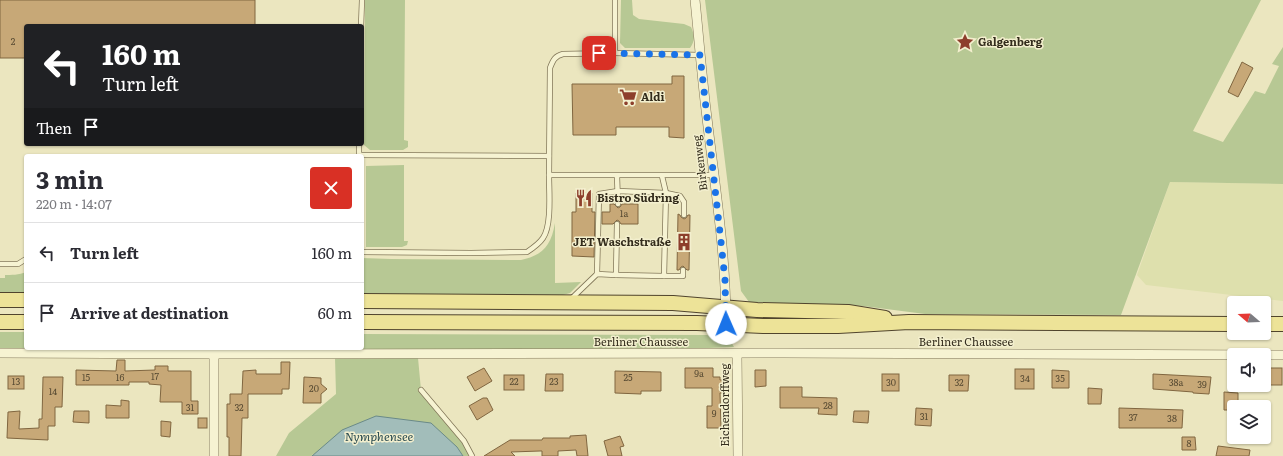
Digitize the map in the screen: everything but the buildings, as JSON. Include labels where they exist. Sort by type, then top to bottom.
[{"type":"main road","points":[[0,300],[24,300]]},
{"type":"main road","points":[[364,301],[673,303],[757,310],[848,312],[910,322]]},
{"type":"main road","points":[[0,322],[24,322]]},
{"type":"main road","points":[[364,322],[726,324],[763,326],[848,326],[910,322],[1227,324]]},
{"type":"main road","points":[[1271,324],[1283,324]]},
{"type":"street","name":"Birkenweg","points":[[695,0],[724,273],[726,324]]},
{"type":"street","name":"Berliner Chaussee","points":[[0,353],[1283,355]]},
{"type":"street","points":[[214,354],[214,456]]},
{"type":"street","name":"Eichendorffweg","points":[[737,354],[738,456]]},
{"type":"lane","points":[[361,24],[362,0]]},
{"type":"lane","points":[[615,0],[615,53]]},
{"type":"lane","points":[[364,252],[527,252],[534,248],[543,238],[548,226],[549,76],[552,61],[557,55],[615,53],[700,55]]},
{"type":"lane","points":[[364,156],[549,156]]},
{"type":"lane","points":[[549,175],[714,175]]},
{"type":"lane","points":[[617,176],[618,204]]},
{"type":"lane","points":[[662,176],[666,192],[664,276]]},
{"type":"lane","points":[[598,274],[599,194],[618,191],[666,192],[680,196],[684,202],[684,215]]},
{"type":"lane","points":[[616,275],[617,224]]},
{"type":"lane","points":[[0,264],[18,264],[24,261]]},
{"type":"lane","points":[[568,302],[598,274],[683,276],[683,270]]},
{"type":"lane","points":[[421,390],[464,441],[472,456]]},
{"type":"green space","points":[[365,0],[405,0],[404,140],[408,141],[408,147],[403,150],[370,150],[364,145]]},
{"type":"green space","points":[[621,0],[632,0],[633,15],[639,19],[684,24],[691,27],[694,38],[690,48],[625,48],[620,43]]},
{"type":"green space","points":[[705,0],[1261,0],[1193,131],[1223,142],[1255,91],[1265,94],[1279,66],[1272,64],[1283,47],[1283,184],[1170,182],[1121,315],[925,314],[863,306],[749,302],[741,291]]},
{"type":"green space","points":[[404,165],[404,241],[408,241],[407,245],[402,247],[366,247],[366,166]]},
{"type":"green space","points":[[1170,182],[1283,184],[1283,301],[1271,300],[1271,296],[1240,296],[1146,285],[1137,275]]},
{"type":"green space","points":[[555,223],[555,283],[581,282],[570,293],[563,295],[364,294],[364,258],[521,260],[535,255],[545,248]]},
{"type":"green space","points":[[24,272],[24,293],[0,293],[0,278],[5,278],[5,275]]},
{"type":"green space","points":[[0,332],[24,332],[24,348],[0,348]]},
{"type":"green space","points":[[364,334],[707,335],[731,342],[734,347],[659,350],[364,349]]},
{"type":"green space","points":[[335,358],[418,358],[421,390],[464,441],[472,456],[463,456],[457,447],[313,454],[312,456],[276,456],[289,433],[336,394]]},
{"type":"water","name":"Nymphensee","points":[[376,416],[431,423],[457,447],[463,456],[312,456],[342,430]]},
{"type":"place","name":"Galgenberg","points":[[965,42]]},
{"type":"place","name":"Aldi","points":[[628,97]]},
{"type":"place","name":"Bistro Südring","points":[[584,198]]},
{"type":"place","name":"JET Waschstraße","points":[[684,242]]},
{"type":"route","points":[[599,53],[700,55],[725,280],[726,324]]}]
